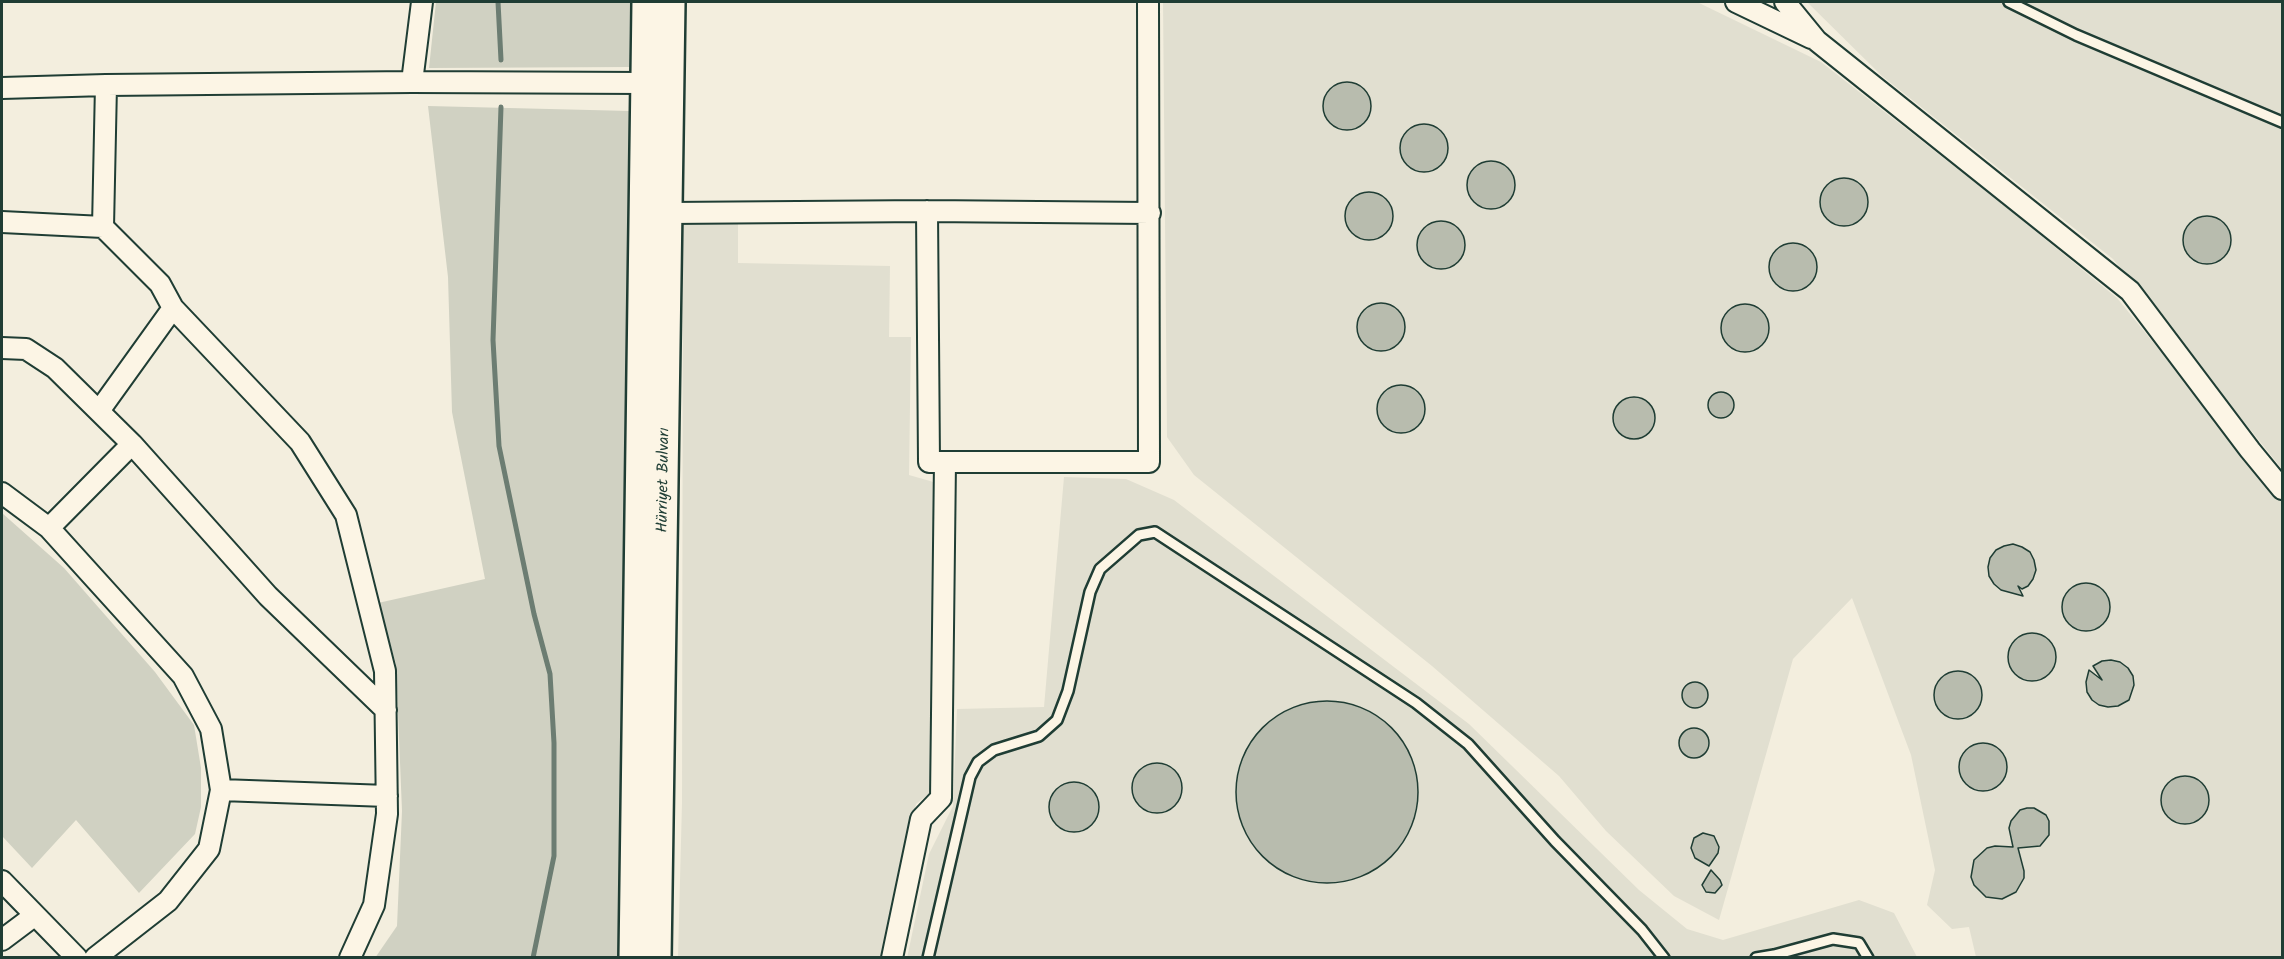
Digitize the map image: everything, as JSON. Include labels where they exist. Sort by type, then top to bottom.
[{"type":"main road","name":"Hürriyet Bulvarı","points":[[633,957],[646,2]]},
{"type":"main road","name":"Hürriyet Bulvarı","points":[[657,957],[671,2]]},
{"type":"street","points":[[412,82],[422,2]]},
{"type":"street","points":[[927,211],[929,462],[1149,462],[1148,2]]},
{"type":"street","points":[[1736,2],[1817,41]]},
{"type":"street","points":[[1785,2],[1817,41],[2130,291],[2250,450],[2283,489]]},
{"type":"street","points":[[2,88],[412,82],[644,83]]},
{"type":"street","points":[[103,227],[106,85]]},
{"type":"street","points":[[642,216],[669,213],[927,211],[1150,213]]},
{"type":"street","points":[[2,222],[103,227],[160,284],[174,308],[300,442],[346,515],[385,671],[387,796],[387,814],[374,905],[350,957]]},
{"type":"street","points":[[99,411],[174,308]]},
{"type":"street","points":[[2,348],[26,349],[55,368],[132,444],[268,596],[386,710]]},
{"type":"street","points":[[49,528],[132,444]]},
{"type":"street","points":[[892,957],[921,819],[941,798],[945,462]]},
{"type":"street","points":[[2,492],[49,528],[183,676],[211,729],[221,790],[210,849],[168,901],[95,957]]},
{"type":"street","points":[[221,790],[387,796]]},
{"type":"street","points":[[2,881],[34,916],[77,957]]},
{"type":"street","points":[[2,940],[34,916]]},
{"type":"lane","points":[[2008,2],[2076,35],[2283,123]]},
{"type":"lane","points":[[928,957],[970,777],[978,762],[994,750],[1039,736],[1057,720],[1068,691],[1090,592],[1100,569],[1139,535],[1155,532],[1416,703],[1468,744],[1555,841],[1642,930],[1664,957]]},
{"type":"lane","points":[[1756,957],[1774,955],[1833,939],[1859,943],[1868,957]]},
{"type":"shaded area","points":[[436,2],[630,2],[629,67],[429,68]]},
{"type":"shaded area","points":[[1163,2],[1697,2],[1821,62],[2001,203],[2117,298],[2282,500],[2282,957],[1976,957],[1969,927],[1952,929],[1927,905],[1935,870],[1911,755],[1852,598],[1793,659],[1719,920],[1674,896],[1606,831],[1559,776],[1432,666],[1194,475],[1167,437]]},
{"type":"shaded area","points":[[1807,2],[2282,2],[2282,469],[2113,259],[1882,76]]},
{"type":"shaded area","points":[[428,106],[630,111],[619,957],[375,958],[397,926],[402,811],[396,664],[378,603],[485,579],[452,412],[448,277]]},
{"type":"shaded area","points":[[738,221],[738,263],[890,266],[889,337],[911,337],[909,475],[937,483],[931,792],[916,804],[881,957],[678,958],[682,803],[683,222]]},
{"type":"shaded area","points":[[1064,477],[1126,479],[1174,500],[1469,724],[1639,890],[1687,929],[1723,940],[1859,900],[1894,913],[1917,957],[907,958],[929,854],[953,806],[957,709],[1044,707]]},
{"type":"shaded area","points":[[2,513],[64,568],[155,672],[194,725],[201,768],[201,807],[195,834],[139,893],[76,820],[32,868],[2,836]]},
{"type":"building","points":[[1347,82],[1364,89],[1371,106],[1364,123],[1347,130],[1330,123],[1323,106],[1330,89]]},
{"type":"building","points":[[1424,124],[1441,131],[1448,148],[1441,165],[1424,172],[1407,165],[1400,148],[1407,131]]},
{"type":"building","points":[[1491,161],[1508,168],[1515,185],[1508,202],[1491,209],[1474,202],[1467,185],[1474,168]]},
{"type":"building","points":[[1844,178],[1861,185],[1868,202],[1861,219],[1844,226],[1827,219],[1820,202],[1827,185]]},
{"type":"building","points":[[1369,192],[1386,199],[1393,216],[1386,233],[1369,240],[1352,233],[1345,216],[1352,199]]},
{"type":"building","points":[[2207,216],[2224,223],[2231,240],[2224,257],[2207,264],[2190,257],[2183,240],[2190,223]]},
{"type":"building","points":[[1441,221],[1458,228],[1465,245],[1458,262],[1441,269],[1424,262],[1417,245],[1424,228]]},
{"type":"building","points":[[1793,243],[1810,250],[1817,267],[1810,284],[1793,291],[1776,284],[1769,267],[1776,250]]},
{"type":"building","points":[[1381,303],[1398,310],[1405,327],[1398,344],[1381,351],[1364,344],[1357,327],[1364,310]]},
{"type":"building","points":[[1745,304],[1762,311],[1769,328],[1762,345],[1745,352],[1728,345],[1721,328],[1728,311]]},
{"type":"building","points":[[1401,385],[1418,392],[1425,409],[1418,426],[1401,433],[1384,426],[1377,409],[1384,392]]},
{"type":"building","points":[[1721,392],[1730,396],[1734,405],[1730,414],[1721,418],[1712,414],[1708,405],[1712,396]]},
{"type":"building","points":[[1634,397],[1642,398],[1649,403],[1654,410],[1654,426],[1649,433],[1642,438],[1634,439],[1626,438],[1619,433],[1614,426],[1613,418],[1614,410],[1619,403],[1626,398]]},
{"type":"building","points":[[2013,544],[2030,552],[2036,570],[2028,586],[2022,589],[2018,586],[2023,596],[2001,590],[1989,576],[1990,558],[1996,550]]},
{"type":"building","points":[[2086,583],[2103,590],[2110,607],[2103,624],[2086,631],[2069,624],[2062,607],[2069,590]]},
{"type":"building","points":[[2032,633],[2049,640],[2056,657],[2049,674],[2032,681],[2015,674],[2008,657],[2015,640]]},
{"type":"building","points":[[2102,661],[2120,662],[2128,668],[2133,676],[2134,685],[2129,700],[2118,706],[2108,707],[2092,700],[2087,692],[2086,682],[2089,670],[2102,680],[2093,666]]},
{"type":"building","points":[[1958,671],[1975,678],[1982,695],[1975,712],[1958,719],[1941,712],[1934,695],[1941,678]]},
{"type":"building","points":[[1695,682],[1704,686],[1708,695],[1704,704],[1695,708],[1686,704],[1682,695],[1686,686]]},
{"type":"building","points":[[1327,701],[1362,708],[1391,728],[1411,757],[1418,792],[1411,827],[1391,856],[1362,876],[1327,883],[1292,876],[1263,856],[1243,827],[1236,792],[1243,757],[1263,728],[1292,708]]},
{"type":"building","points":[[1694,728],[1705,732],[1709,743],[1705,754],[1694,758],[1683,754],[1679,743],[1683,732]]},
{"type":"building","points":[[1983,743],[2000,750],[2007,767],[2000,784],[1983,791],[1966,784],[1959,767],[1966,750]]},
{"type":"building","points":[[1157,763],[1171,767],[1178,774],[1182,788],[1178,802],[1171,809],[1157,813],[1143,809],[1136,802],[1132,788],[1136,774],[1143,767]]},
{"type":"building","points":[[2185,776],[2202,783],[2209,800],[2202,817],[2185,824],[2168,817],[2161,800],[2168,783]]},
{"type":"building","points":[[1074,782],[1088,786],[1095,793],[1099,807],[1095,821],[1088,828],[1074,832],[1060,828],[1053,821],[1049,807],[1053,793],[1060,786]]},
{"type":"building","points":[[2034,808],[2046,815],[2049,821],[2049,835],[2040,846],[2018,848],[2024,878],[2016,892],[2002,899],[1986,897],[1974,885],[1971,877],[1974,860],[1987,848],[2013,847],[2009,828],[2011,821],[2020,810]]},
{"type":"building","points":[[1703,833],[1714,836],[1719,847],[1718,853],[1709,866],[1695,858],[1691,848],[1694,838]]},
{"type":"building","points":[[1711,870],[1722,885],[1715,893],[1706,892],[1702,885]]},
{"type":"waterway","points":[[498,2],[501,60]]},
{"type":"waterway","points":[[501,107],[493,340],[499,446],[534,614],[550,674],[554,743],[554,856],[533,958]]}]
